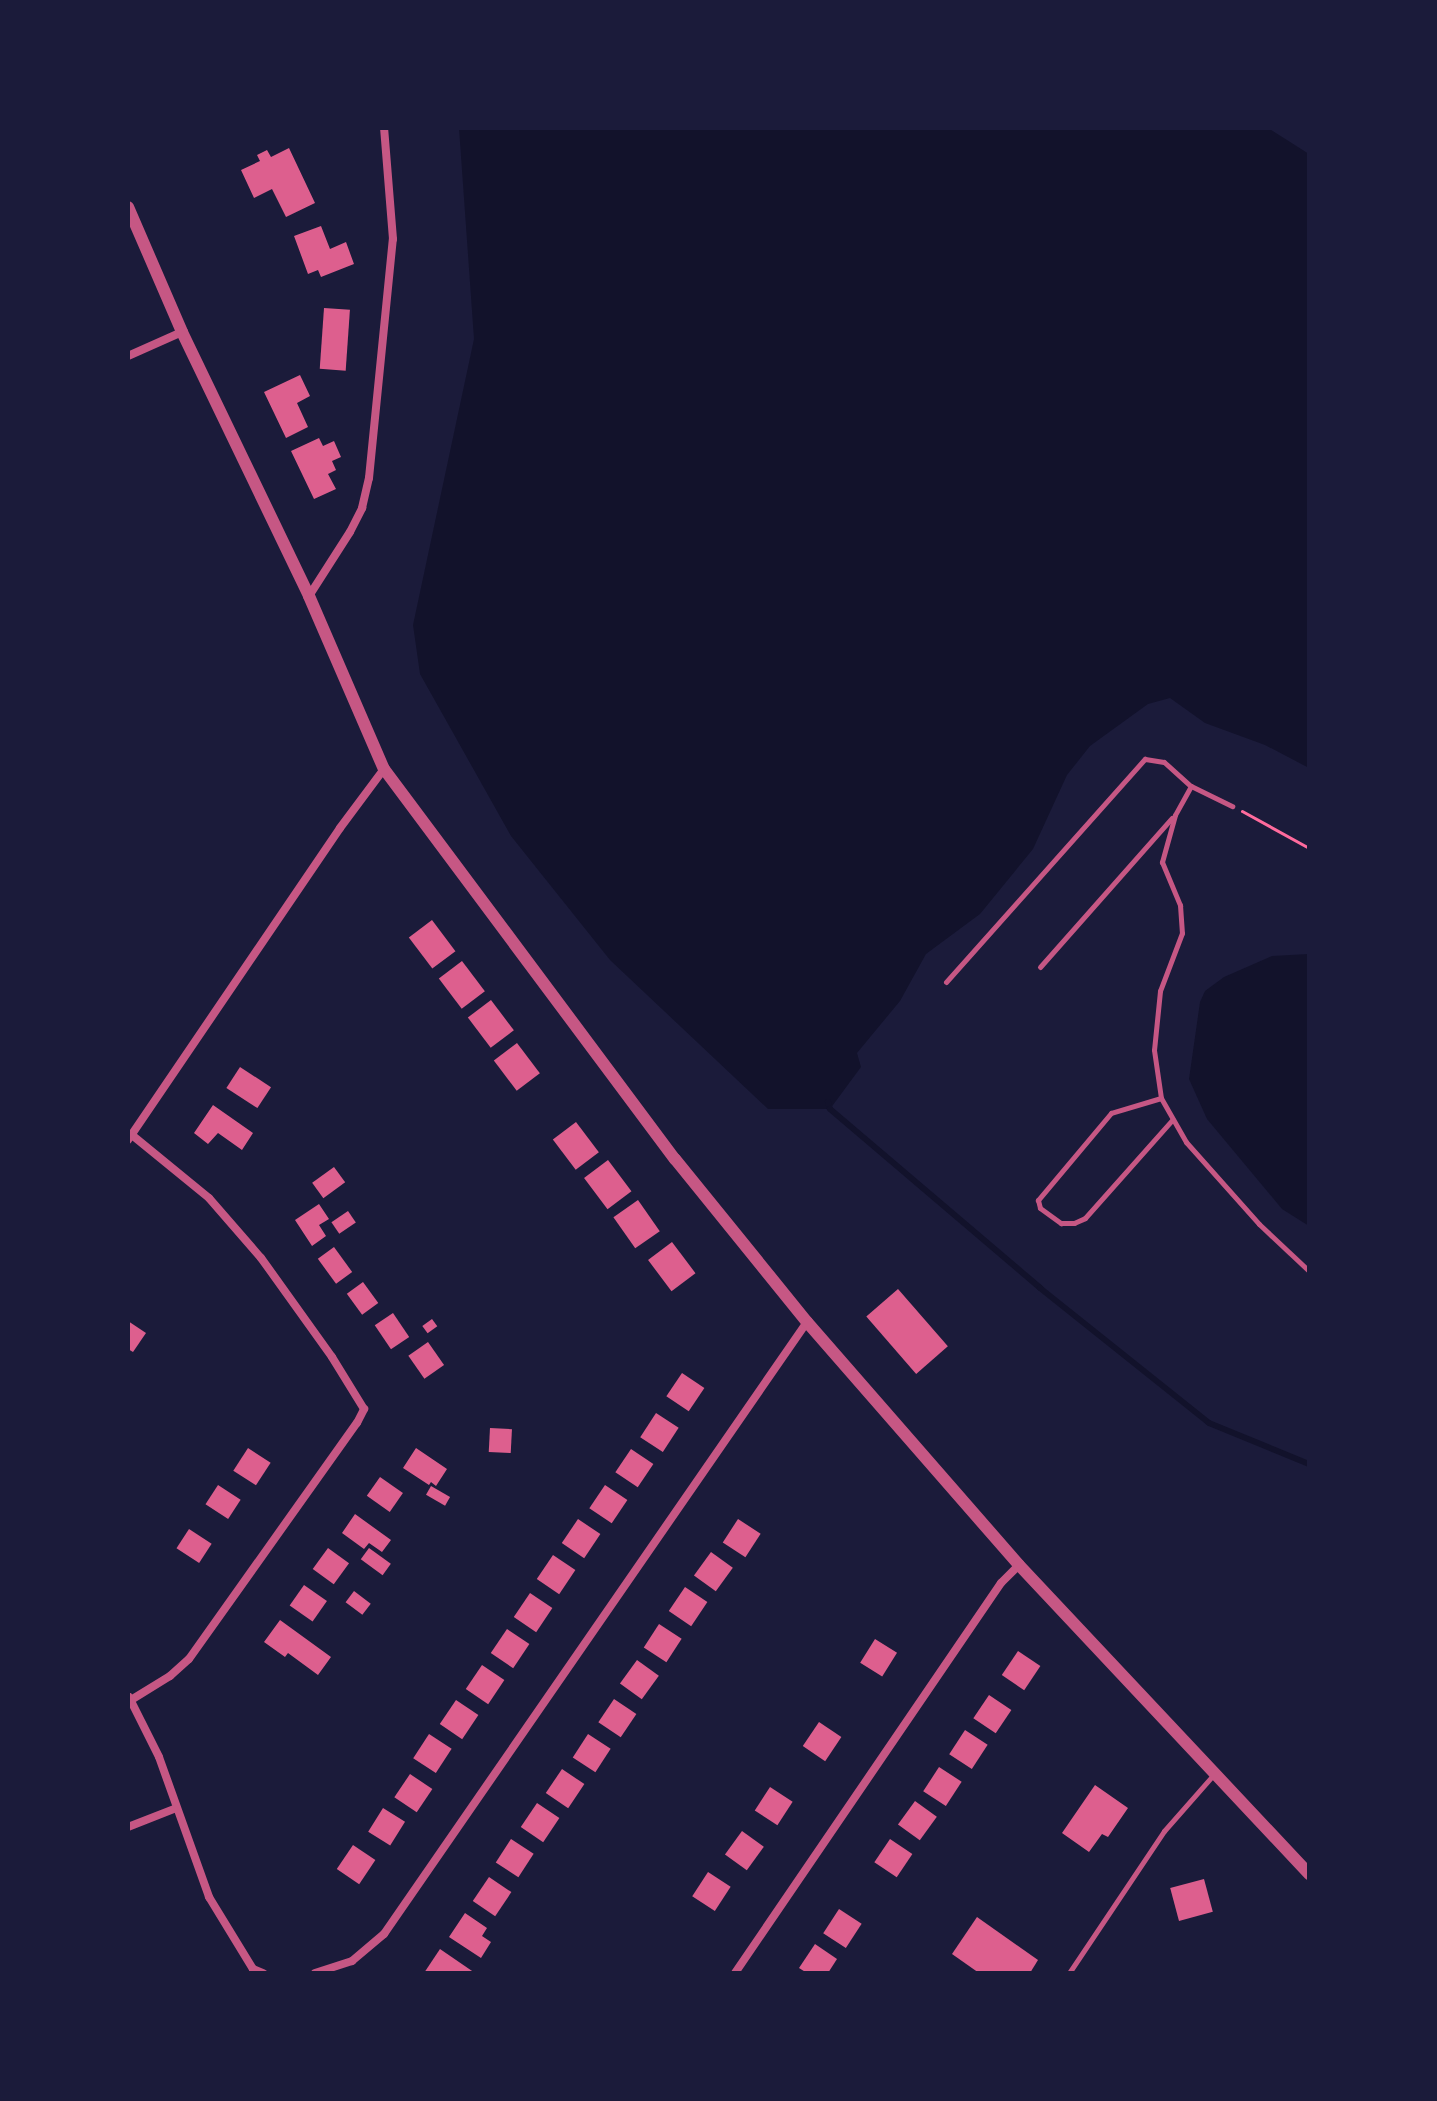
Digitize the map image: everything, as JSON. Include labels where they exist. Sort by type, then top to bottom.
[{"type":"street","points":[[309,596],[350,532],[362,508],[369,478],[393,239],[384,128]]},
{"type":"street","points":[[128,207],[182,332],[309,596],[384,769],[675,1159],[807,1322],[1019,1565],[1309,1874]]},
{"type":"street","points":[[128,356],[182,332]]},
{"type":"street","points":[[263,1973],[253,1969],[209,1897],[174,1809],[159,1757],[130,1698],[170,1676],[189,1659],[364,1409],[332,1357],[230,1223],[175,1167],[129,1136],[322,854],[384,769]]},
{"type":"street","points":[[315,1973],[352,1961],[384,1934],[807,1322]]},
{"type":"street","points":[[735,1973],[1001,1583],[1019,1565]]},
{"type":"street","points":[[128,1827],[174,1809]]},
{"type":"lane","points":[[946,982],[1145,759],[1164,762],[1191,786],[1232,806]]},
{"type":"lane","points":[[1040,967],[1175,815],[1191,786]]},
{"type":"lane","points":[[1175,815],[1162,862],[1180,905],[1182,933],[1160,991],[1154,1050],[1161,1098],[1186,1142],[1259,1224],[1309,1271]]},
{"type":"lane","points":[[1161,1098],[1111,1113],[1038,1200],[1040,1208],[1061,1223],[1085,1218],[1173,1119]]},
{"type":"lane","points":[[1069,1973],[1164,1831],[1214,1774]]},
{"type":"path","points":[[1232,806],[1309,848]]},
{"type":"shaded area","points":[[459,128],[1268,128],[1309,154],[1309,768],[1265,745],[1205,723],[1170,698],[1148,704],[1090,746],[1067,775],[1033,849],[980,914],[926,954],[900,1001],[857,1053],[861,1067],[830,1109],[768,1109],[610,960],[511,836],[420,674],[413,625],[474,339]]},
{"type":"shaded area","points":[[1309,954],[1309,1226],[1282,1209],[1207,1119],[1189,1079],[1200,1002],[1205,991],[1224,977],[1272,956]]},
{"type":"building","points":[[289,148],[315,203],[286,217],[272,189],[254,198],[241,170],[260,161],[257,155],[267,150],[271,157]]},
{"type":"building","points":[[321,226],[330,249],[346,242],[354,264],[321,277],[318,270],[308,274],[294,236]]},
{"type":"building","points":[[324,308],[350,310],[346,371],[320,369]]},
{"type":"building","points":[[300,375],[310,396],[297,403],[308,427],[286,438],[264,392]]},
{"type":"building","points":[[319,438],[323,446],[334,441],[341,457],[332,461],[336,470],[328,474],[336,489],[314,499],[291,451]]},
{"type":"building","points":[[432,920],[455,951],[432,969],[409,937]]},
{"type":"building","points":[[462,961],[485,991],[462,1009],[439,978]]},
{"type":"building","points":[[491,1000],[514,1030],[491,1048],[468,1017]]},
{"type":"building","points":[[517,1043],[540,1073],[517,1091],[494,1060]]},
{"type":"building","points":[[240,1067],[271,1087],[257,1108],[226,1088]]},
{"type":"building","points":[[213,1105],[253,1133],[242,1150],[218,1133],[208,1144],[194,1133]]},
{"type":"building","points":[[576,1122],[599,1152],[576,1170],[553,1139]]},
{"type":"building","points":[[608,1160],[631,1191],[608,1209],[584,1178]]},
{"type":"building","points":[[334,1167],[345,1182],[323,1198],[312,1183]]},
{"type":"building","points":[[638,1200],[660,1231],[635,1248],[613,1217]]},
{"type":"building","points":[[319,1204],[329,1219],[319,1225],[326,1236],[312,1246],[295,1220]]},
{"type":"building","points":[[348,1211],[356,1223],[339,1234],[331,1222]]},
{"type":"building","points":[[672,1242],[695,1273],[672,1291],[648,1260]]},
{"type":"building","points":[[334,1247],[352,1272],[336,1284],[318,1259]]},
{"type":"building","points":[[363,1282],[378,1303],[362,1315],[347,1294]]},
{"type":"building","points":[[898,1289],[948,1346],[916,1374],[866,1317]]},
{"type":"building","points":[[393,1313],[409,1337],[391,1349],[375,1325]]},
{"type":"building","points":[[432,1319],[437,1326],[428,1333],[422,1326]]},
{"type":"building","points":[[128,1321],[146,1333],[133,1352],[128,1349]]},
{"type":"building","points":[[428,1342],[444,1365],[424,1379],[408,1356]]},
{"type":"building","points":[[682,1373],[704,1388],[689,1411],[666,1396]]},
{"type":"building","points":[[656,1413],[679,1428],[663,1452],[640,1437]]},
{"type":"building","points":[[490,1428],[512,1429],[511,1453],[489,1452]]},
{"type":"building","points":[[248,1448],[271,1463],[256,1485],[233,1471]]},
{"type":"building","points":[[416,1448],[447,1469],[436,1486],[431,1482],[429,1485],[403,1468]]},
{"type":"building","points":[[631,1449],[653,1464],[638,1487],[615,1472]]},
{"type":"building","points":[[380,1477],[403,1493],[390,1512],[367,1496]]},
{"type":"building","points":[[218,1485],[241,1500],[228,1519],[205,1504]]},
{"type":"building","points":[[605,1485],[627,1500],[612,1523],[589,1508]]},
{"type":"building","points":[[431,1486],[450,1497],[445,1506],[426,1495]]},
{"type":"building","points":[[355,1514],[391,1540],[382,1552],[369,1543],[364,1549],[342,1533]]},
{"type":"building","points":[[578,1519],[600,1534],[584,1558],[562,1543]]},
{"type":"building","points":[[738,1519],[761,1534],[745,1557],[723,1542]]},
{"type":"building","points":[[189,1529],[212,1544],[199,1563],[176,1548]]},
{"type":"building","points":[[328,1548],[349,1563],[334,1584],[313,1569]]},
{"type":"building","points":[[369,1548],[391,1564],[383,1575],[361,1559]]},
{"type":"building","points":[[711,1552],[733,1568],[716,1591],[694,1575]]},
{"type":"building","points":[[553,1555],[575,1570],[559,1594],[537,1579]]},
{"type":"building","points":[[304,1585],[327,1601],[313,1622],[290,1605]]},
{"type":"building","points":[[685,1587],[707,1602],[691,1626],[669,1611]]},
{"type":"building","points":[[354,1591],[371,1604],[362,1615],[346,1602]]},
{"type":"building","points":[[530,1593],[552,1608],[536,1632],[514,1617]]},
{"type":"building","points":[[280,1620],[331,1657],[318,1675],[288,1653],[285,1657],[264,1642]]},
{"type":"building","points":[[659,1624],[682,1639],[666,1662],[644,1647]]},
{"type":"building","points":[[507,1629],[529,1644],[513,1668],[491,1653]]},
{"type":"building","points":[[875,1639],[897,1653],[882,1677],[860,1663]]},
{"type":"building","points":[[1018,1651],[1040,1666],[1024,1690],[1002,1675]]},
{"type":"building","points":[[637,1660],[659,1676],[642,1699],[620,1683]]},
{"type":"building","points":[[482,1665],[504,1680],[488,1704],[466,1689]]},
{"type":"building","points":[[989,1695],[1011,1710],[996,1733],[973,1718]]},
{"type":"building","points":[[614,1699],[636,1714],[621,1737],[598,1722]]},
{"type":"building","points":[[456,1700],[478,1715],[462,1739],[440,1724]]},
{"type":"building","points":[[819,1722],[841,1737],[825,1761],[803,1746]]},
{"type":"building","points":[[965,1730],[988,1745],[972,1769],[949,1754]]},
{"type":"building","points":[[429,1734],[452,1749],[436,1773],[413,1758]]},
{"type":"building","points":[[588,1734],[611,1749],[595,1772],[573,1757]]},
{"type":"building","points":[[939,1767],[962,1782],[946,1806],[923,1791]]},
{"type":"building","points":[[562,1769],[584,1784],[568,1808],[546,1793]]},
{"type":"building","points":[[410,1774],[432,1789],[417,1812],[394,1797]]},
{"type":"building","points":[[1095,1785],[1128,1808],[1108,1837],[1102,1834],[1089,1852],[1062,1833]]},
{"type":"building","points":[[770,1787],[793,1802],[777,1825],[755,1810]]},
{"type":"building","points":[[915,1801],[937,1817],[920,1840],[898,1824]]},
{"type":"building","points":[[537,1803],[559,1818],[543,1842],[521,1827]]},
{"type":"building","points":[[383,1808],[405,1822],[390,1846],[368,1832]]},
{"type":"building","points":[[742,1831],[764,1847],[747,1870],[725,1854]]},
{"type":"building","points":[[511,1839],[534,1854],[518,1877],[496,1862]]},
{"type":"building","points":[[890,1839],[912,1854],[897,1877],[874,1862]]},
{"type":"building","points":[[353,1845],[375,1860],[359,1884],[337,1869]]},
{"type":"building","points":[[708,1872],[731,1887],[715,1911],[692,1896]]},
{"type":"building","points":[[489,1877],[511,1892],[495,1916],[473,1901]]},
{"type":"building","points":[[1204,1879],[1213,1912],[1179,1921],[1170,1888]]},
{"type":"building","points":[[839,1909],[862,1924],[846,1948],[823,1933]]},
{"type":"building","points":[[465,1913],[487,1928],[482,1936],[491,1942],[481,1958],[449,1937]]},
{"type":"building","points":[[977,1917],[1038,1960],[1030,1973],[979,1973],[952,1954]]},
{"type":"building","points":[[815,1944],[837,1959],[828,1973],[807,1973],[799,1968]]},
{"type":"building","points":[[440,1949],[475,1973],[424,1973]]},
{"type":"waterway","points":[[828,1102],[830,1109],[1040,1288],[1209,1423],[1309,1464]]}]
